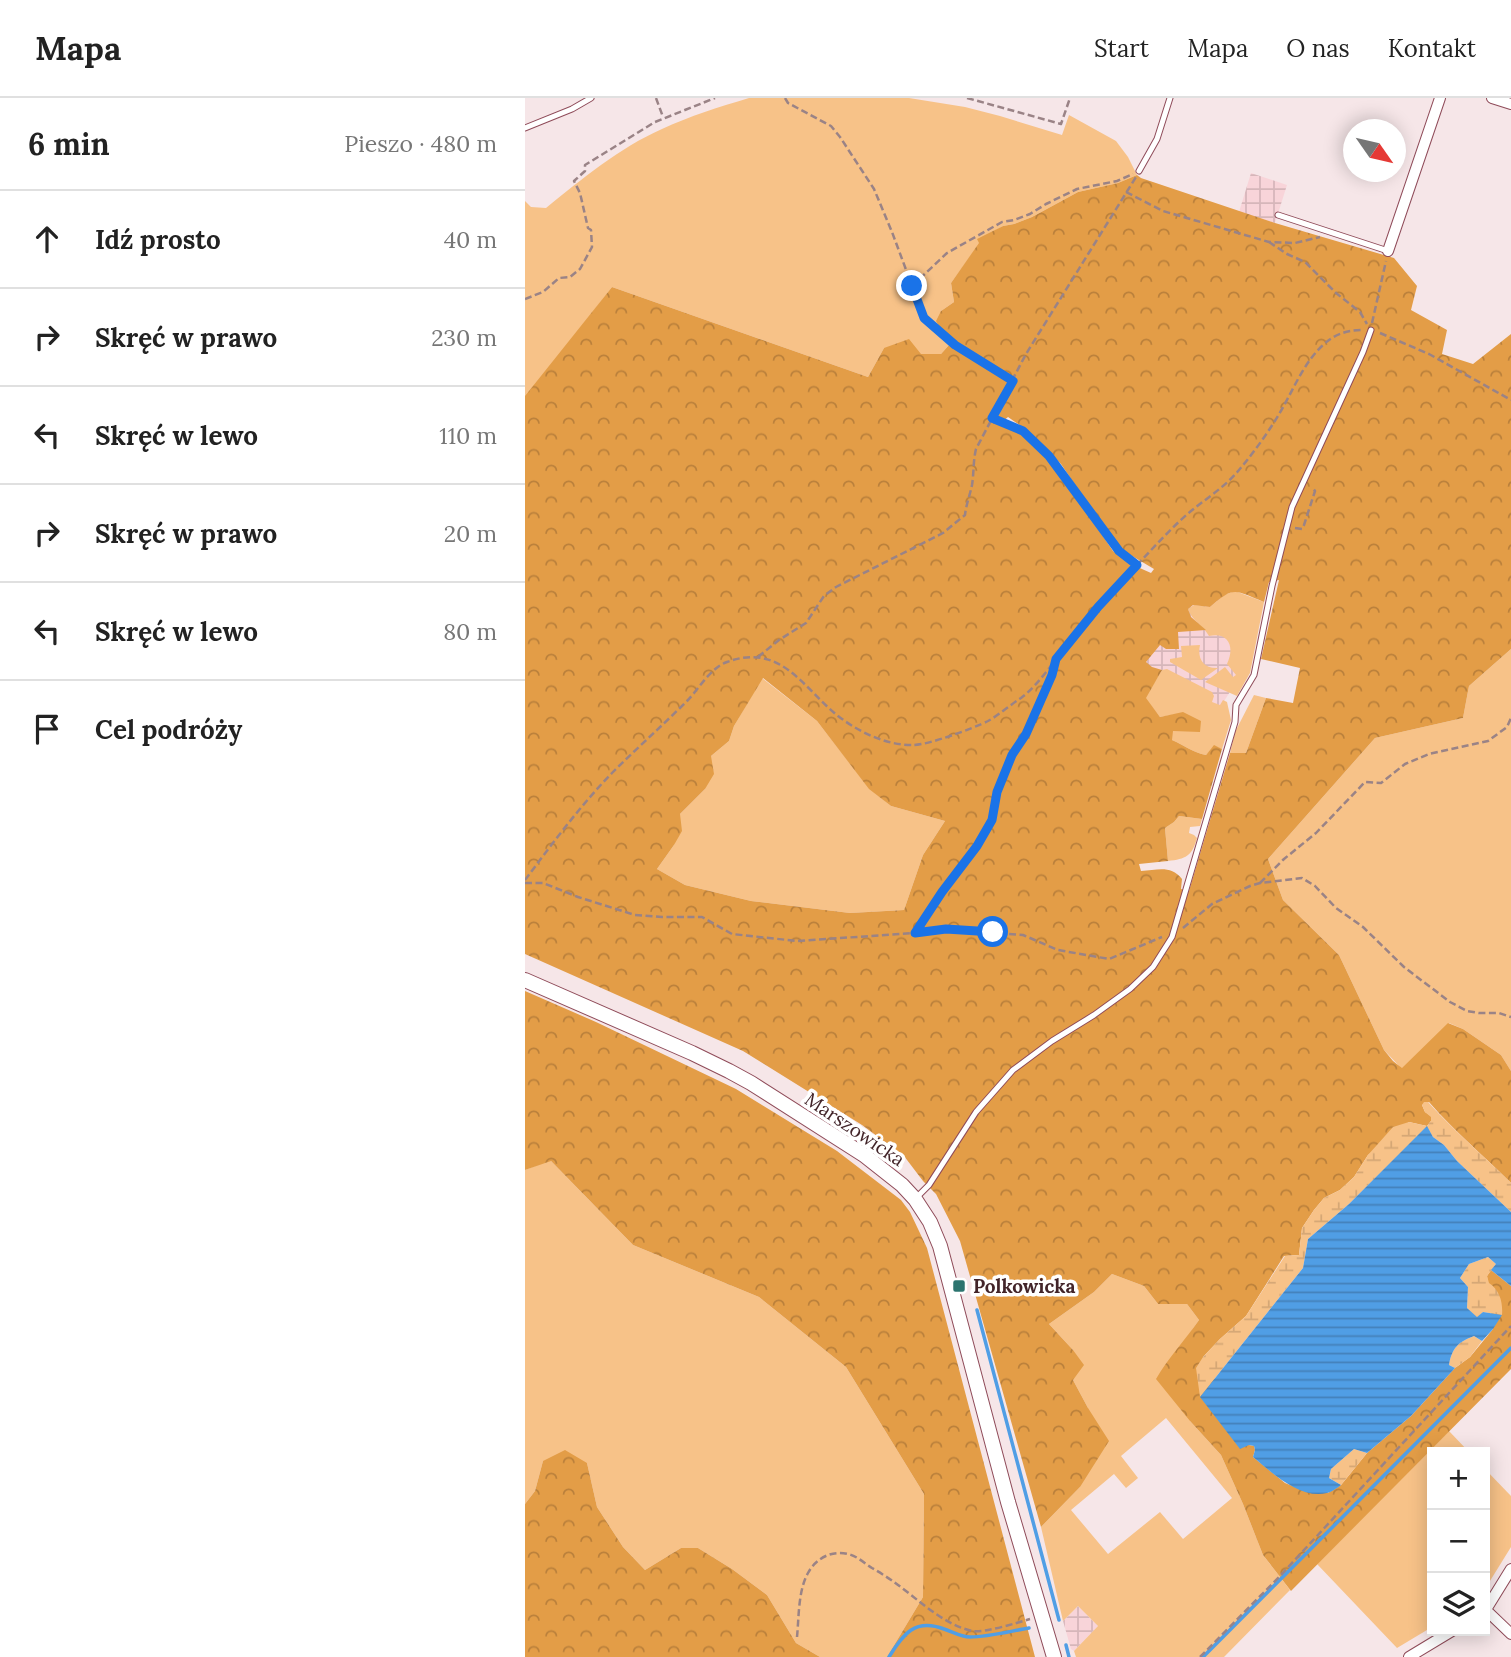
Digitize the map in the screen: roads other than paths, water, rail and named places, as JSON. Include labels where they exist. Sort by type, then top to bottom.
[{"type":"street","points":[[1388,251],[1440,98]]},
{"type":"street","points":[[1492,98],[1511,104]]},
{"type":"street","name":"Marszowicka","points":[[525,980],[692,1053],[751,1083],[864,1155],[892,1176],[915,1199],[930,1222],[940,1246],[1008,1502],[1054,1657]]},
{"type":"street","points":[[1490,1602],[1511,1569]]},
{"type":"street","points":[[1490,1615],[1511,1634]]},
{"type":"street","points":[[1409,1657],[1444,1636]]},
{"type":"lane","points":[[525,128],[572,109],[591,98]]},
{"type":"lane","points":[[1139,171],[1157,139],[1170,98]]},
{"type":"lane","points":[[1278,215],[1388,251]]},
{"type":"lane","points":[[915,1199],[929,1185],[975,1112],[1013,1070],[1130,989],[1153,967],[1172,937],[1235,723],[1236,705],[1254,675],[1292,507],[1371,330]]},
{"type":"water","points":[[1427,1126],[1433,1137],[1511,1212],[1511,1286],[1491,1270],[1496,1264],[1488,1257],[1469,1264],[1460,1278],[1468,1287],[1467,1308],[1477,1317],[1483,1312],[1502,1315],[1482,1341],[1474,1336],[1457,1346],[1449,1365],[1455,1368],[1411,1416],[1367,1453],[1354,1449],[1331,1469],[1329,1478],[1341,1485],[1333,1491],[1317,1494],[1297,1489],[1253,1457],[1254,1446],[1240,1449],[1200,1397],[1303,1268],[1308,1239],[1349,1204]]},
{"type":"waterway","points":[[977,1310],[1059,1620]]},
{"type":"waterway","points":[[1203,1657],[1511,1348]]},
{"type":"waterway","points":[[889,1657],[899,1641],[918,1627],[934,1626],[970,1637],[1029,1628]]},
{"type":"waterway","points":[[1066,1645],[1069,1657]]},
{"type":"place","name":"Polkowicka","points":[[959,1286]]}]
